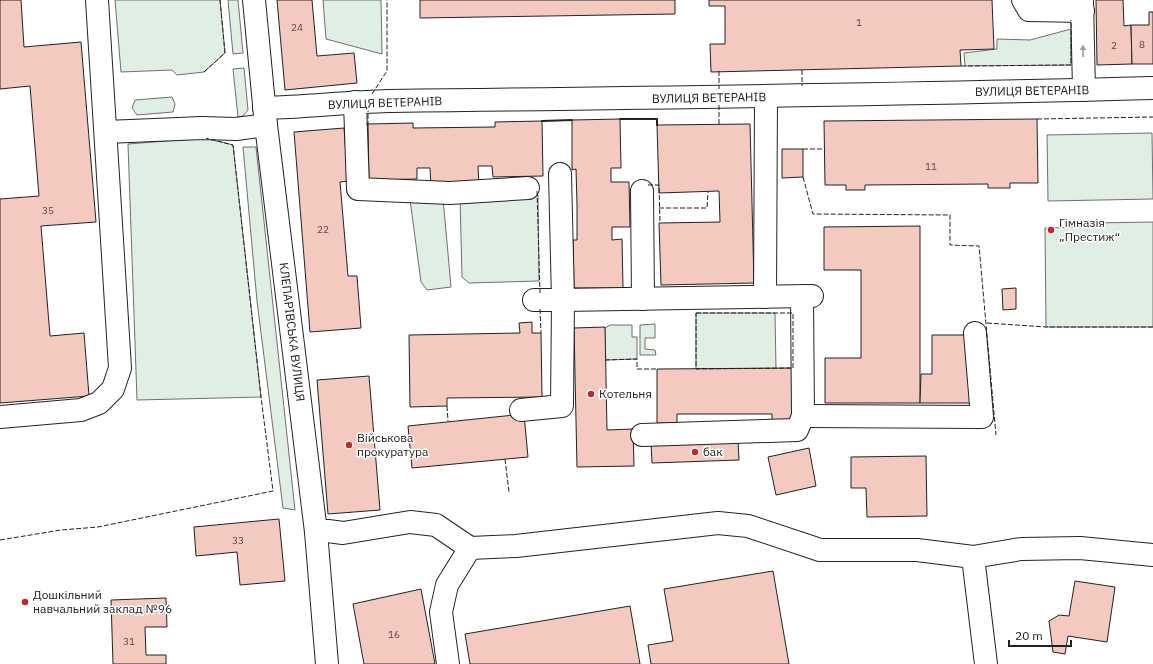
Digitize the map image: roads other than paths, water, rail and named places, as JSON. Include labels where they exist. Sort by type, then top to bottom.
[{"type":"street","points":[[0,417],[81,410],[99,403],[113,389],[120,368],[97,0]]},
{"type":"street","name":"КЛЕПАРІВСЬКА ВУЛИЦЯ","points":[[254,0],[265,116],[316,532],[327,664]]},
{"type":"street","points":[[1023,0],[1029,10],[1083,6],[1084,90]]},
{"type":"street","name":"ВУЛИЦЯ ВЕТЕРАНІВ","points":[[106,132],[202,128],[236,129],[286,108],[355,102],[766,97],[1153,88]]},
{"type":"street","points":[[765,297],[766,97]]},
{"type":"street","points":[[355,102],[358,189],[450,193],[528,188]]},
{"type":"street","points":[[521,410],[562,406],[560,174]]},
{"type":"street","points":[[642,191],[643,299]]},
{"type":"street","points":[[534,300],[807,296],[803,416],[798,430],[642,435]]},
{"type":"street","points":[[803,416],[982,417],[975,333]]},
{"type":"street","points":[[316,532],[328,531],[343,533],[410,522],[436,526],[470,548],[516,546],[718,523],[748,526],[820,550],[917,550],[973,557],[1021,549],[1080,548],[1153,555]]},
{"type":"street","points":[[448,664],[441,612],[447,585],[470,548]]},
{"type":"street","points":[[973,557],[986,664]]},
{"type":"place","name":"Гімназія „Престиж“","points":[[1051,230]]},
{"type":"place","name":"Котельня","points":[[591,394]]},
{"type":"place","name":"Військова прокуратура","points":[[349,445]]},
{"type":"place","name":"бак","points":[[695,452]]},
{"type":"place","name":"Дошкільний навчальний заклад №96","points":[[25,602]]}]
